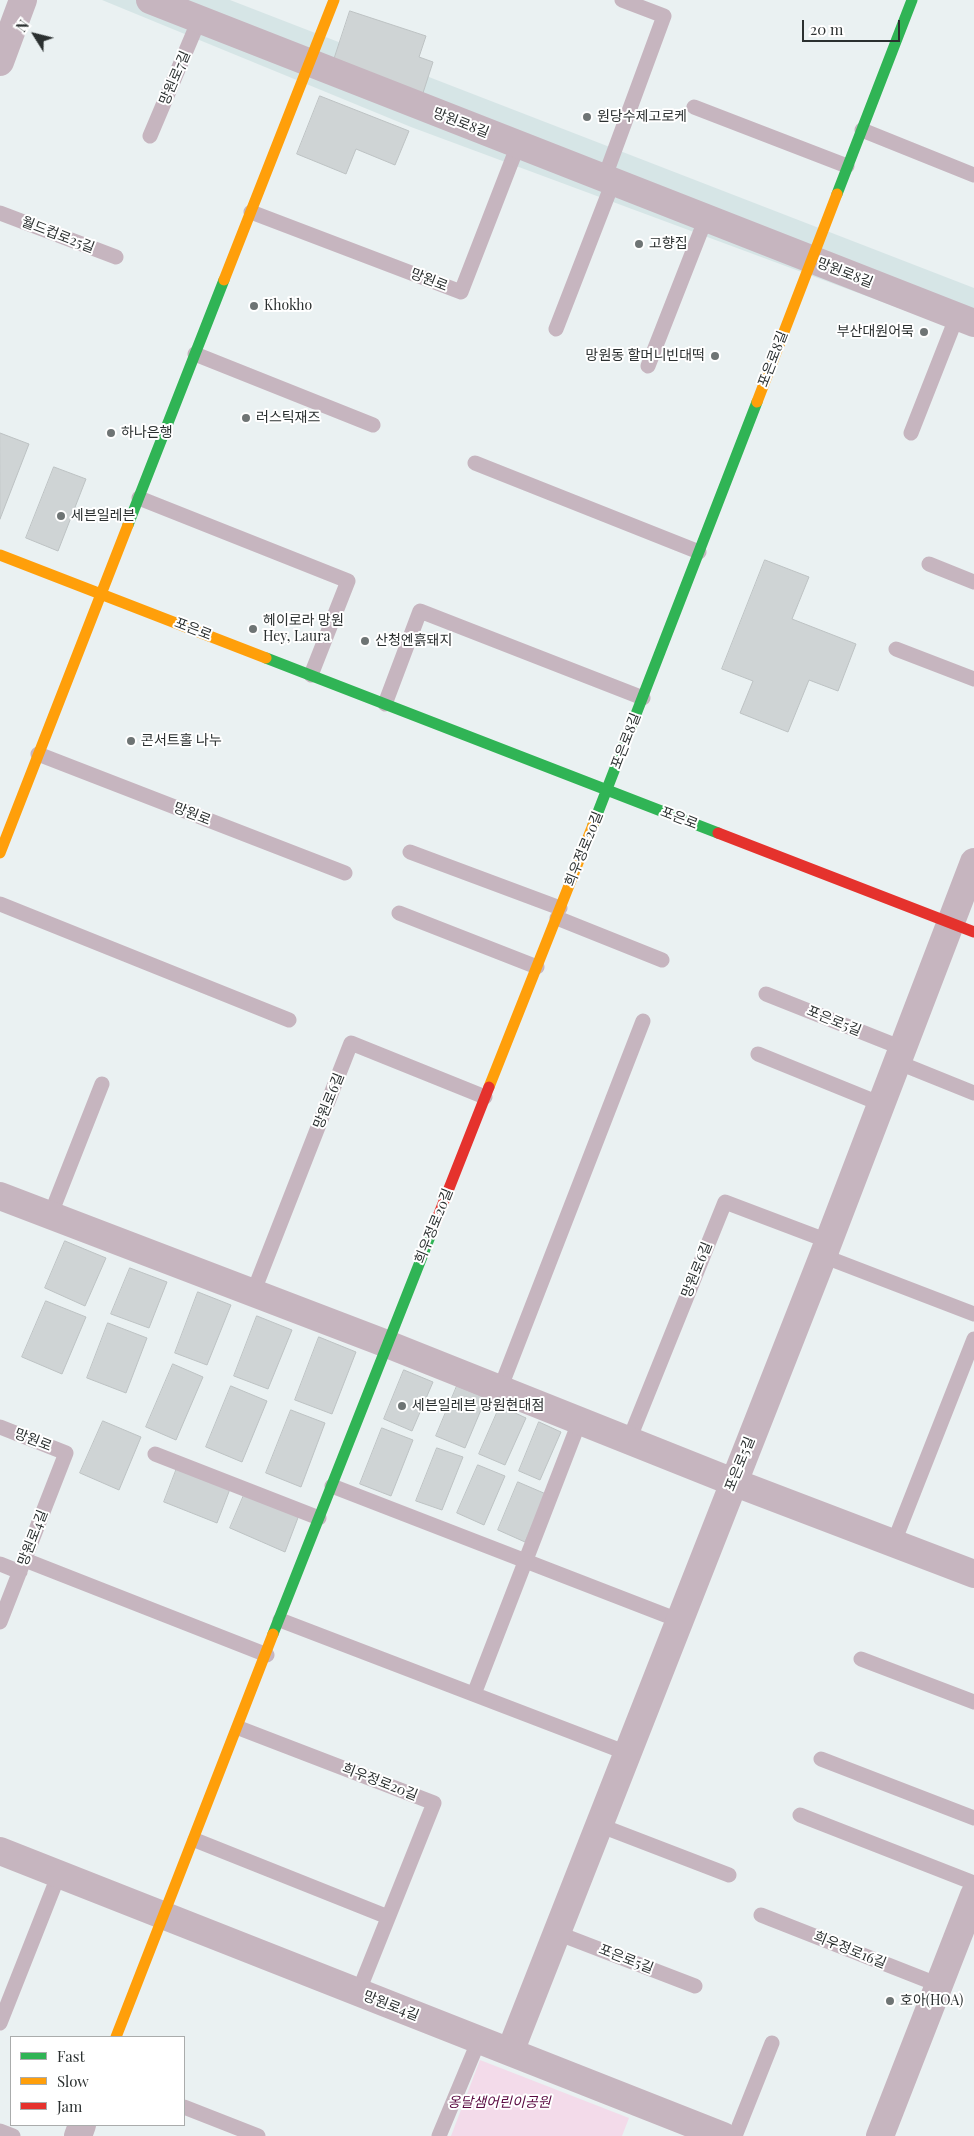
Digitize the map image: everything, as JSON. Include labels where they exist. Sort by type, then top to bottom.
[{"type":"street","points":[[0,62],[24,0]]},
{"type":"street","points":[[150,0],[309,64]]},
{"type":"street","points":[[0,853],[334,0]]},
{"type":"street","name":"포은로8길","points":[[607,790],[912,0]]},
{"type":"street","name":"망원로8길","points":[[309,64],[965,320]]},
{"type":"street","name":"포은로","points":[[0,555],[962,928]]},
{"type":"street","name":"희우정로20길","points":[[116,2036],[195,1840],[387,1344],[607,790]]},
{"type":"street","name":"포은로5길","points":[[510,2052],[678,1620],[826,1248],[899,1055],[962,928],[974,862]]},
{"type":"street","points":[[0,1196],[387,1344],[733,1482],[974,1574]]},
{"type":"street","name":"망원로4길","points":[[0,1851],[723,2136]]},
{"type":"street","points":[[880,2136],[939,1985],[965,1941],[974,1895]]},
{"type":"lane","points":[[556,329],[609,180],[664,16],[622,0]]},
{"type":"lane","name":"망원로7길","points":[[150,136],[199,20]]},
{"type":"lane","points":[[694,107],[847,166]]},
{"type":"lane","points":[[862,130],[974,175]]},
{"type":"lane","name":"망원로","points":[[251,212],[461,292],[518,145]]},
{"type":"lane","name":"월드컵로25길","points":[[0,213],[116,257]]},
{"type":"lane","points":[[648,366],[706,218]]},
{"type":"lane","name":"망원로8길","points":[[911,433],[965,320]]},
{"type":"lane","points":[[195,354],[373,425]]},
{"type":"lane","points":[[475,463],[699,552]]},
{"type":"lane","points":[[139,498],[348,581],[311,675]]},
{"type":"lane","points":[[929,564],[974,582]]},
{"type":"lane","points":[[385,704],[420,611],[643,698]]},
{"type":"lane","points":[[896,649],[974,679]]},
{"type":"lane","name":"망원로","points":[[38,754],[345,873]]},
{"type":"lane","points":[[410,852],[559,913],[662,960]]},
{"type":"lane","points":[[0,904],[289,1020]]},
{"type":"lane","points":[[399,913],[537,966]]},
{"type":"lane","name":"포은로5길","points":[[766,994],[899,1055]]},
{"type":"lane","points":[[500,1389],[643,1021]]},
{"type":"lane","name":"망원로6길","points":[[253,1293],[351,1043],[485,1097]]},
{"type":"lane","points":[[758,1054],[881,1104]]},
{"type":"lane","points":[[899,1055],[974,1093]]},
{"type":"lane","points":[[50,1216],[102,1084]]},
{"type":"lane","name":"망원로6길","points":[[628,1440],[725,1202],[974,1314]]},
{"type":"lane","points":[[894,1542],[974,1338]]},
{"type":"lane","points":[[474,1694],[580,1420]]},
{"type":"lane","name":"망원로","points":[[0,1427],[66,1453]]},
{"type":"lane","name":"망원로4길","points":[[0,1622],[66,1453]]},
{"type":"lane","points":[[155,1454],[320,1518]]},
{"type":"lane","points":[[332,1486],[678,1620]]},
{"type":"lane","points":[[0,1564],[22,1566],[267,1655]]},
{"type":"lane","points":[[280,1620],[627,1753]]},
{"type":"lane","points":[[862,1659],[974,1702]]},
{"type":"lane","name":"희우정로20길","points":[[238,1728],[434,1803],[358,1993]]},
{"type":"lane","points":[[821,1758],[974,1818]]},
{"type":"lane","points":[[800,1815],[974,1883]]},
{"type":"lane","points":[[599,1825],[729,1875]]},
{"type":"lane","points":[[195,1840],[388,1917]]},
{"type":"lane","points":[[0,2023],[59,1874]]},
{"type":"lane","name":"희우정로16길","points":[[761,1915],[939,1985]]},
{"type":"lane","name":"포은로5길","points":[[557,1933],[695,1986]]},
{"type":"lane","points":[[439,2136],[479,2040]]},
{"type":"lane","points":[[734,2136],[772,2043]]},
{"type":"lane","points":[[185,2107],[258,2136]]},
{"type":"lane","points":[[0,2131],[13,2136]]},
{"type":"shaded area","points":[[102,0],[230,0],[974,288],[974,336],[411,127]]},
{"type":"green space","name":"옹달샘어린이공원","points":[[480,2060],[629,2118],[622,2136],[451,2136]]},
{"type":"building","points":[[350,11],[426,36],[419,57],[433,62],[422,96],[332,66]]},
{"type":"building","points":[[320,96],[409,131],[395,165],[356,149],[346,174],[297,154]]},
{"type":"building","points":[[0,433],[29,444],[0,519]]},
{"type":"building","points":[[54,467],[86,479],[58,551],[26,538]]},
{"type":"building","points":[[765,560],[809,577],[792,619],[856,644],[838,691],[809,680],[788,732],[740,713],[753,681],[722,669]]},
{"type":"building","points":[[65,1241],[106,1258],[85,1306],[45,1288]]},
{"type":"building","points":[[130,1268],[167,1282],[149,1328],[111,1314]]},
{"type":"building","points":[[198,1292],[231,1305],[207,1365],[175,1353]]},
{"type":"building","points":[[46,1301],[86,1317],[62,1374],[22,1357]]},
{"type":"building","points":[[257,1316],[292,1330],[268,1389],[234,1376]]},
{"type":"building","points":[[108,1323],[147,1338],[126,1393],[87,1378]]},
{"type":"building","points":[[319,1337],[356,1352],[332,1414],[295,1400]]},
{"type":"building","points":[[173,1364],[203,1377],[176,1440],[146,1427]]},
{"type":"building","points":[[404,1370],[433,1382],[412,1431],[384,1419]]},
{"type":"building","points":[[231,1386],[267,1401],[242,1462],[206,1447]]},
{"type":"building","points":[[457,1386],[486,1398],[465,1448],[436,1436]]},
{"type":"building","points":[[500,1406],[526,1418],[505,1465],[479,1454]]},
{"type":"building","points":[[291,1410],[325,1423],[301,1487],[266,1473]]},
{"type":"building","points":[[103,1421],[141,1437],[119,1490],[80,1473]]},
{"type":"building","points":[[539,1422],[561,1432],[540,1480],[519,1471]]},
{"type":"building","points":[[382,1428],[413,1440],[391,1496],[360,1484]]},
{"type":"building","points":[[437,1448],[463,1457],[442,1510],[416,1501]]},
{"type":"building","points":[[478,1465],[505,1476],[484,1525],[457,1513]]},
{"type":"building","points":[[177,1468],[230,1489],[217,1523],[164,1502]]},
{"type":"building","points":[[518,1482],[546,1494],[525,1542],[498,1530]]},
{"type":"building","points":[[244,1495],[299,1515],[285,1552],[230,1528]]},
{"type":"traffic: fast","points":[[837,194],[912,0]]},
{"type":"traffic: fast","points":[[128,525],[224,280]]},
{"type":"traffic: fast","points":[[593,825],[757,402]]},
{"type":"traffic: fast","points":[[266,658],[718,833]]},
{"type":"traffic: fast","points":[[273,1634],[433,1229]]},
{"type":"traffic: slow","points":[[224,280],[334,0]]},
{"type":"traffic: slow","points":[[757,402],[837,194]]},
{"type":"traffic: slow","points":[[0,853],[128,525]]},
{"type":"traffic: slow","points":[[0,555],[266,658]]},
{"type":"traffic: slow","points":[[489,1087],[593,825]]},
{"type":"traffic: slow","points":[[116,2036],[273,1634]]},
{"type":"traffic: jam","points":[[718,833],[974,932]]},
{"type":"traffic: jam","points":[[433,1229],[489,1087]]},
{"type":"place","name":"원당수제고로케","points":[[587,117]]},
{"type":"place","name":"고향집","points":[[639,244]]},
{"type":"place","name":"Khokho","points":[[254,306]]},
{"type":"place","name":"부산대원어묵","points":[[924,332]]},
{"type":"place","name":"망원동 할머니빈대떡","points":[[715,356]]},
{"type":"place","name":"러스틱재즈","points":[[246,418]]},
{"type":"place","name":"하나은행","points":[[111,433]]},
{"type":"place","name":"세븐일레븐","points":[[61,516]]},
{"type":"place","name":"헤이로라 망원 Hey, Laura","points":[[253,629]]},
{"type":"place","name":"산청엔흙돼지","points":[[365,641]]},
{"type":"place","name":"콘서트홀 나누","points":[[131,741]]},
{"type":"place","name":"세븐일레븐 망원현대점","points":[[402,1406]]},
{"type":"place","name":"호아(HOA)","points":[[890,2001]]}]
